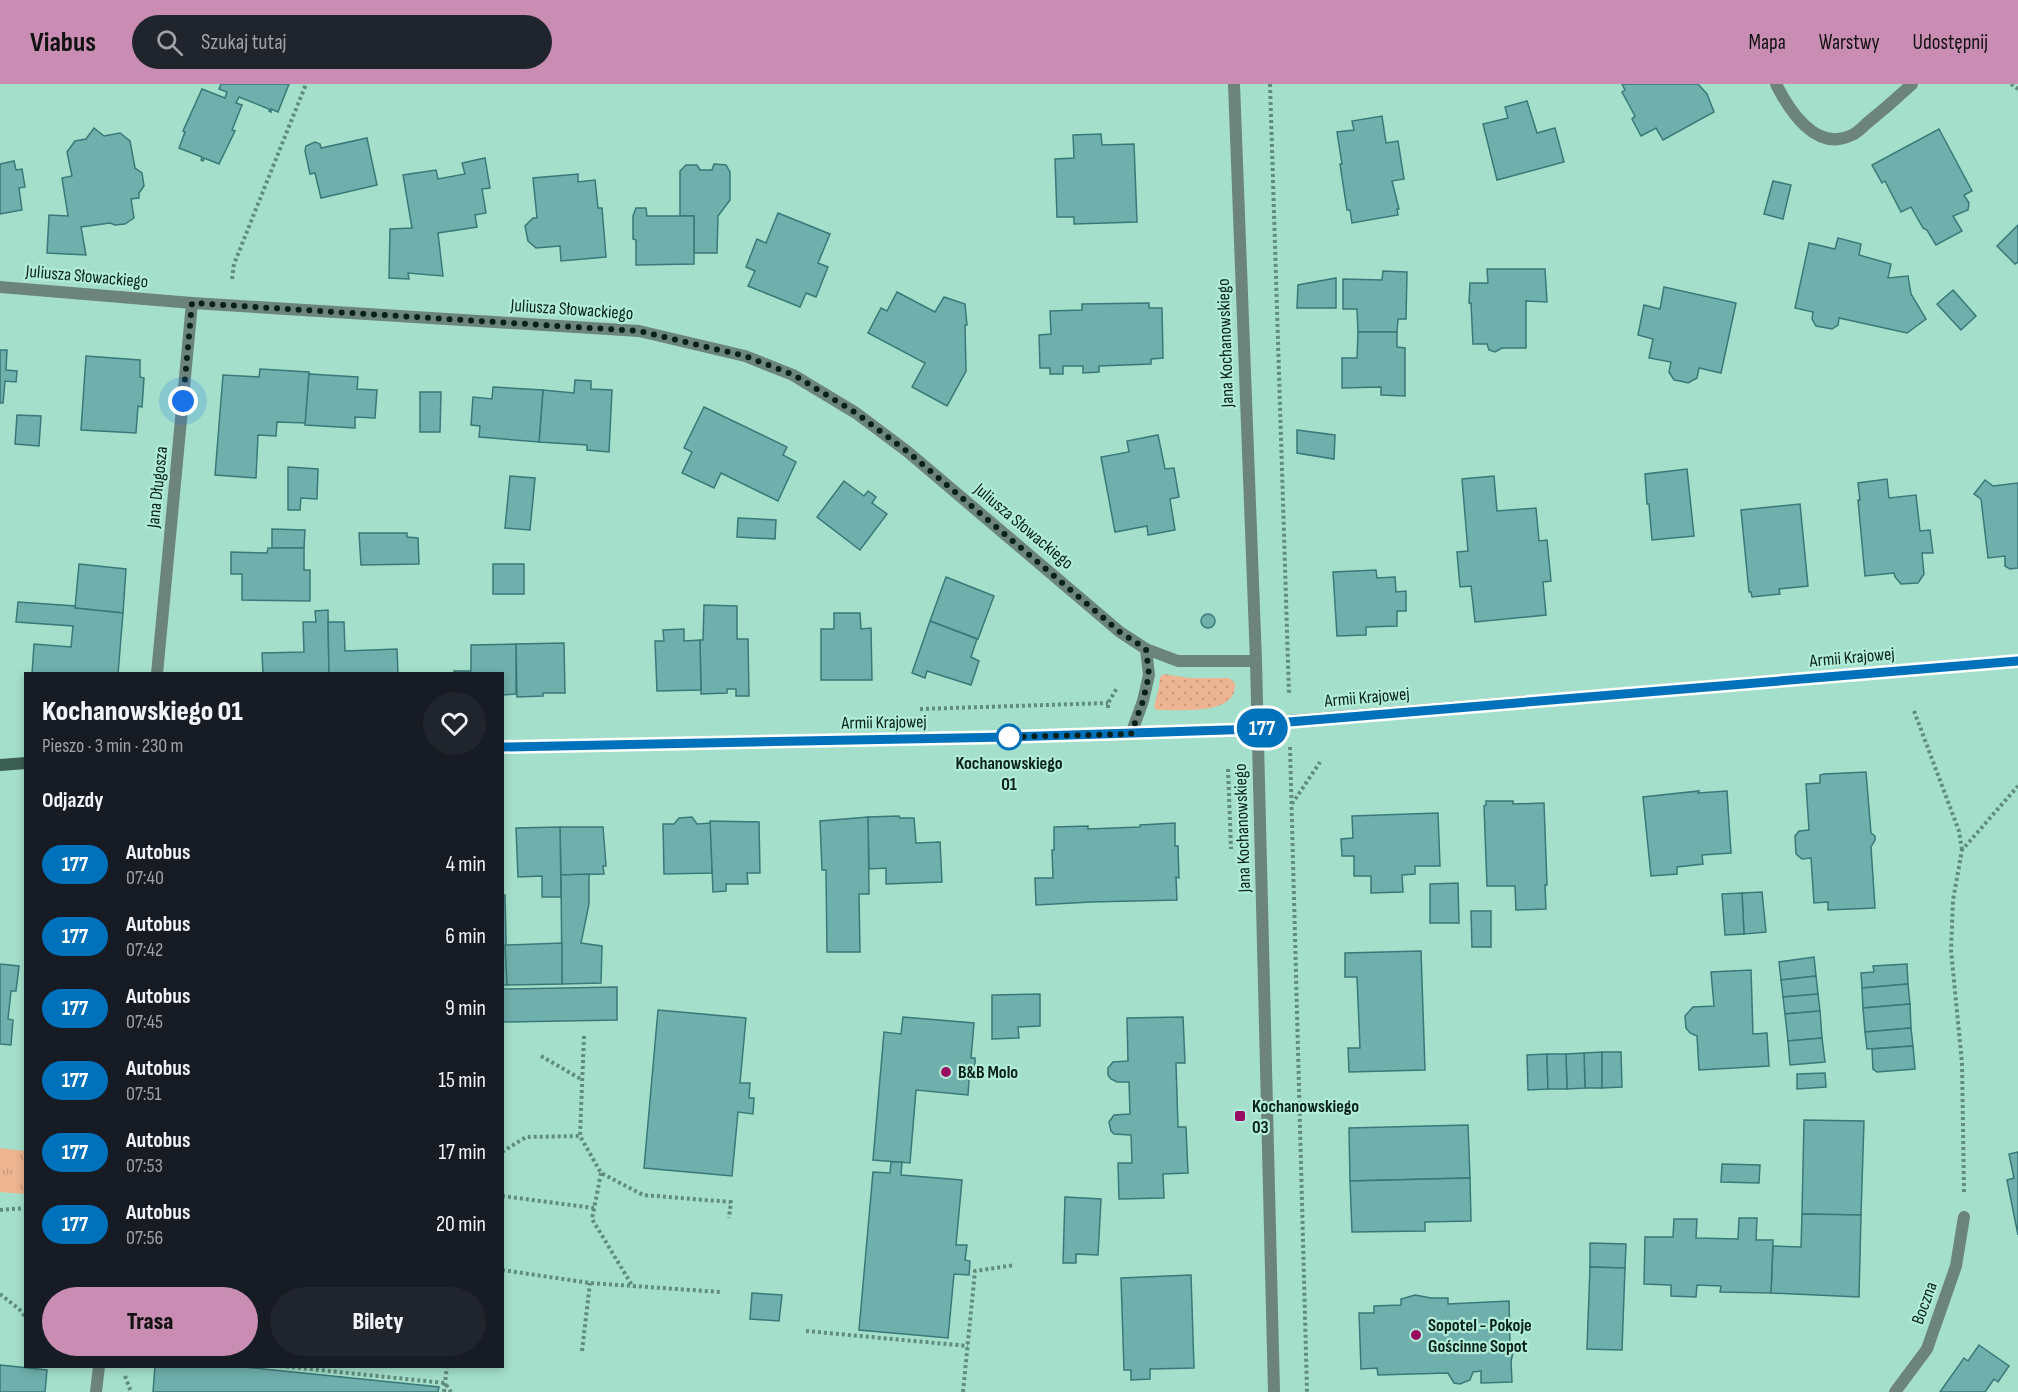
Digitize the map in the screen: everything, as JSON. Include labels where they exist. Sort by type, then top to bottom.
[{"type":"street","name":"Jana Kochanowskiego","points":[[1234,84],[1256,662],[1274,1392]]},
{"type":"street","points":[[1776,84],[1788,107],[1801,123],[1823,137],[1838,140],[1852,135],[1912,84]]},
{"type":"street","name":"Juliusza Słowackiego","points":[[0,287],[192,303],[639,331],[745,356],[794,375],[856,413],[908,452],[1120,632],[1146,649],[1178,661],[1256,662]]},
{"type":"street","name":"Jana Długosza","points":[[157,672],[192,303]]},
{"type":"street","points":[[1131,734],[1143,701],[1149,675],[1146,649]]},
{"type":"street","name":"Armii Krajowej","points":[[504,747],[1131,734],[1257,729],[1289,722],[2018,661]]},
{"type":"street","points":[[0,765],[24,763]]},
{"type":"street","name":"Boczna","points":[[1895,1392],[1927,1349],[1956,1266],[1964,1217]]},
{"type":"street","points":[[96,1392],[99,1368]]},
{"type":"path","points":[[234,264],[306,84]]},
{"type":"path","points":[[1270,84],[1307,1392]]},
{"type":"path","points":[[2012,84],[2018,89]]},
{"type":"path","points":[[1108,703],[1119,685]]},
{"type":"path","points":[[1914,711],[1959,831],[1962,850],[1953,900],[1951,950],[1962,1063],[1964,1217]]},
{"type":"path","points":[[1292,805],[1320,762]]},
{"type":"path","points":[[1962,850],[2018,786]]},
{"type":"path","points":[[584,1036],[580,1136],[601,1173],[643,1195],[731,1202],[729,1218]]},
{"type":"path","points":[[541,1056],[581,1079]]},
{"type":"path","points":[[504,1151],[526,1137],[580,1136]]},
{"type":"path","points":[[601,1173],[592,1219],[633,1287]]},
{"type":"path","points":[[504,1196],[594,1208]]},
{"type":"path","points":[[0,1210],[24,1208]]},
{"type":"path","points":[[963,1392],[975,1271],[1016,1265]]},
{"type":"path","points":[[504,1269],[590,1283],[720,1292]]},
{"type":"path","points":[[582,1351],[590,1283]]},
{"type":"path","points":[[0,1294],[24,1315]]},
{"type":"path","points":[[806,1331],[968,1346]]},
{"type":"path","points":[[299,1368],[445,1383]]},
{"type":"path","points":[[444,1392],[447,1368]]},
{"type":"path","points":[[445,1383],[451,1392]]},
{"type":"green space","points":[[1164,674],[1189,678],[1229,678],[1235,683],[1233,694],[1227,701],[1205,709],[1156,710],[1154,706],[1160,677]]},
{"type":"green space","points":[[0,1148],[24,1151],[24,1194],[0,1192]]},
{"type":"building","points":[[221,84],[289,84],[278,112],[271,109],[271,112],[269,109],[239,97],[236,103],[242,105],[232,130],[235,131],[219,164],[204,158],[203,161],[202,157],[179,148],[185,132],[183,131],[202,89],[225,98],[227,92],[219,89]]},
{"type":"building","points":[[1622,84],[1698,84],[1707,94],[1714,112],[1663,140],[1656,128],[1641,136],[1632,119],[1635,116],[1622,92],[1625,90]]},
{"type":"building","points":[[1527,101],[1537,133],[1555,128],[1564,162],[1497,180],[1483,124],[1508,118],[1505,107]]},
{"type":"building","points":[[1382,116],[1386,143],[1398,141],[1404,179],[1392,181],[1399,209],[1397,209],[1398,215],[1352,223],[1350,210],[1347,210],[1337,132],[1354,130],[1352,121]]},
{"type":"building","points":[[94,128],[104,136],[120,133],[130,141],[135,168],[142,173],[144,186],[139,193],[139,198],[131,199],[134,218],[125,224],[110,223],[81,227],[86,255],[47,253],[49,215],[68,216],[62,178],[72,176],[67,152],[75,141],[86,139]]},
{"type":"building","points":[[1939,129],[1972,191],[1964,195],[1969,203],[1968,210],[1953,216],[1962,231],[1936,245],[1911,207],[1901,212],[1885,181],[1882,183],[1872,165]]},
{"type":"building","points":[[1101,134],[1102,145],[1134,144],[1137,222],[1074,224],[1074,217],[1057,217],[1055,159],[1074,158],[1073,135]]},
{"type":"building","points":[[367,138],[377,185],[321,198],[315,173],[310,174],[306,146],[315,142],[320,144],[321,148]]},
{"type":"building","points":[[485,158],[490,188],[482,189],[486,213],[475,215],[477,227],[438,233],[443,276],[408,273],[409,279],[389,278],[390,229],[412,228],[403,175],[436,170],[438,179],[465,174],[462,163]]},
{"type":"building","points":[[14,161],[16,170],[22,169],[25,187],[19,188],[22,210],[0,214],[0,164]]},
{"type":"building","points":[[714,164],[726,165],[730,172],[730,200],[718,216],[717,253],[694,253],[694,216],[680,216],[680,171],[686,165],[697,165],[700,170],[712,170]]},
{"type":"building","points":[[578,174],[578,182],[595,180],[598,208],[602,208],[606,257],[561,261],[560,246],[536,248],[528,241],[525,226],[533,218],[537,218],[533,178]]},
{"type":"building","points":[[1773,181],[1791,185],[1783,219],[1764,214]]},
{"type":"building","points":[[636,208],[646,208],[647,216],[694,216],[694,264],[636,265],[633,216]]},
{"type":"building","points":[[778,213],[830,234],[818,263],[828,267],[816,297],[806,293],[800,307],[748,286],[755,271],[746,267],[757,239],[766,243]]},
{"type":"building","points":[[2018,225],[2018,262],[2015,264],[1997,246]]},
{"type":"building","points":[[1838,238],[1861,244],[1859,255],[1891,264],[1888,278],[1908,276],[1911,294],[1926,319],[1907,333],[1839,318],[1838,325],[1832,329],[1816,326],[1812,319],[1813,312],[1795,308],[1809,243],[1835,249]]},
{"type":"building","points":[[1487,269],[1545,269],[1547,302],[1526,301],[1526,348],[1502,348],[1495,352],[1489,350],[1487,344],[1473,344],[1471,303],[1469,303],[1470,283],[1488,283]]},
{"type":"building","points":[[1383,271],[1407,272],[1406,319],[1398,319],[1397,332],[1358,332],[1357,309],[1343,309],[1343,279],[1382,280]]},
{"type":"building","points":[[1336,278],[1336,308],[1297,308],[1298,285]]},
{"type":"building","points":[[1664,287],[1736,303],[1721,373],[1699,368],[1697,378],[1688,383],[1674,380],[1669,372],[1671,362],[1649,358],[1653,339],[1638,335],[1644,305],[1660,309]]},
{"type":"building","points":[[1953,290],[1976,316],[1961,330],[1937,304]]},
{"type":"building","points":[[897,292],[935,312],[944,297],[965,304],[966,371],[947,406],[912,387],[925,363],[868,333],[881,308],[887,311]]},
{"type":"building","points":[[1149,303],[1149,308],[1162,308],[1163,358],[1151,359],[1151,364],[1099,366],[1099,372],[1083,373],[1083,366],[1063,366],[1063,374],[1050,374],[1050,368],[1040,368],[1039,335],[1051,334],[1050,311],[1082,310],[1082,304]]},
{"type":"building","points":[[1358,332],[1397,332],[1397,347],[1405,348],[1405,396],[1381,395],[1381,387],[1342,388],[1342,358],[1357,358]]},
{"type":"building","points":[[0,350],[7,350],[6,370],[17,371],[16,382],[5,381],[3,403],[0,403]]},
{"type":"building","points":[[86,356],[140,360],[140,377],[144,378],[142,407],[138,406],[136,433],[81,430]]},
{"type":"building","points":[[260,369],[309,372],[306,423],[277,422],[276,436],[258,435],[256,478],[215,475],[223,375],[259,377]]},
{"type":"building","points":[[309,374],[358,377],[357,389],[377,390],[375,418],[355,417],[355,428],[305,425]]},
{"type":"building","points":[[575,380],[591,381],[591,389],[612,390],[609,452],[587,450],[587,445],[539,442],[543,390],[574,393]]},
{"type":"building","points":[[493,387],[543,390],[539,442],[479,437],[480,426],[471,425],[473,397],[492,399]]},
{"type":"building","points":[[420,392],[441,392],[440,432],[420,432]]},
{"type":"building","points":[[704,407],[787,447],[783,455],[796,462],[778,501],[721,473],[714,488],[682,473],[692,452],[684,448]]},
{"type":"building","points":[[17,415],[41,416],[39,446],[15,444]]},
{"type":"building","points":[[1297,430],[1335,435],[1334,459],[1297,453]]},
{"type":"building","points":[[1158,435],[1165,469],[1174,468],[1179,497],[1170,499],[1175,530],[1148,535],[1147,526],[1115,532],[1101,457],[1129,452],[1127,441]]},
{"type":"building","points":[[288,467],[318,469],[317,499],[301,498],[300,510],[288,510]]},
{"type":"building","points":[[1687,469],[1694,536],[1652,540],[1645,474]]},
{"type":"building","points":[[510,476],[535,478],[530,530],[505,528]]},
{"type":"building","points":[[1494,476],[1497,511],[1536,508],[1539,541],[1547,540],[1551,581],[1543,582],[1546,615],[1475,622],[1471,586],[1460,587],[1457,552],[1468,551],[1462,479]]},
{"type":"building","points":[[1887,479],[1889,498],[1916,495],[1920,531],[1930,530],[1933,553],[1922,553],[1924,574],[1918,583],[1901,584],[1894,573],[1865,576],[1858,483]]},
{"type":"building","points":[[1985,480],[1993,486],[2018,483],[2018,568],[2010,569],[2005,566],[2005,556],[1988,558],[1981,499],[1974,494]]},
{"type":"building","points":[[844,481],[864,496],[868,491],[876,497],[872,503],[887,514],[860,550],[817,517]]},
{"type":"building","points":[[1800,504],[1808,586],[1779,589],[1780,594],[1752,597],[1749,592],[1741,510]]},
{"type":"building","points":[[738,518],[776,520],[775,539],[737,537]]},
{"type":"building","points":[[272,529],[305,530],[304,548],[272,548]]},
{"type":"building","points":[[359,533],[407,533],[407,537],[418,538],[419,564],[361,565]]},
{"type":"building","points":[[268,548],[304,548],[304,570],[310,570],[310,601],[242,600],[242,574],[231,574],[231,552],[267,553]]},
{"type":"building","points":[[79,564],[126,569],[123,613],[75,608]]},
{"type":"building","points":[[493,564],[524,564],[524,594],[493,594]]},
{"type":"building","points":[[1376,570],[1377,578],[1395,577],[1396,592],[1406,591],[1406,611],[1397,611],[1397,626],[1366,627],[1366,635],[1337,636],[1333,572]]},
{"type":"building","points":[[946,577],[994,596],[978,639],[930,621]]},
{"type":"building","points":[[18,602],[75,606],[75,608],[123,613],[118,672],[32,672],[34,644],[71,647],[73,626],[16,622]]},
{"type":"building","points":[[704,605],[737,606],[737,639],[748,639],[749,696],[736,696],[736,689],[727,689],[727,693],[701,694],[700,640],[703,640]]},
{"type":"building","points":[[328,610],[329,672],[263,672],[262,653],[304,652],[303,622],[316,622],[315,611]]},
{"type":"building","points":[[834,613],[860,613],[861,629],[871,628],[872,680],[821,680],[821,629],[834,629]]},
{"type":"building","points":[[1205,614],[1211,614],[1215,621],[1211,628],[1205,628],[1201,624],[1201,618]]},
{"type":"building","points":[[930,621],[977,639],[971,657],[979,661],[971,685],[927,671],[925,678],[912,673]]},
{"type":"building","points":[[328,622],[344,622],[345,651],[397,649],[398,672],[329,672]]},
{"type":"building","points":[[684,629],[684,641],[700,640],[701,690],[657,691],[655,641],[664,641],[663,630]]},
{"type":"building","points":[[564,643],[565,693],[543,693],[543,696],[517,697],[516,644]]},
{"type":"building","points":[[516,644],[516,694],[504,695],[504,672],[454,672],[471,671],[471,645]]},
{"type":"building","points":[[1866,772],[1871,833],[1875,836],[1871,847],[1875,908],[1828,910],[1828,902],[1814,903],[1811,858],[1802,859],[1796,854],[1795,836],[1799,831],[1809,830],[1806,784],[1820,783],[1820,775],[1824,774]]},
{"type":"building","points":[[1699,791],[1698,793],[1727,791],[1731,853],[1702,855],[1703,864],[1677,867],[1677,874],[1651,876],[1643,797]]},
{"type":"building","points":[[1486,801],[1513,801],[1513,804],[1544,803],[1546,909],[1516,910],[1515,886],[1487,886],[1484,806]]},
{"type":"building","points":[[1438,813],[1440,866],[1415,866],[1415,874],[1402,875],[1403,892],[1371,893],[1371,876],[1354,876],[1354,856],[1342,856],[1341,839],[1353,838],[1352,816]]},
{"type":"building","points":[[899,816],[900,818],[914,818],[916,843],[940,842],[942,882],[886,884],[886,868],[869,869],[868,817]]},
{"type":"building","points":[[692,817],[697,824],[711,823],[712,873],[664,874],[663,824],[674,824],[679,818]]},
{"type":"building","points":[[868,817],[869,894],[859,894],[860,952],[827,952],[826,870],[822,870],[820,821]]},
{"type":"building","points":[[710,821],[759,822],[760,873],[747,873],[748,884],[726,884],[726,891],[713,892]]},
{"type":"building","points":[[1175,823],[1179,878],[1176,877],[1177,900],[1036,905],[1035,878],[1053,878],[1054,827],[1088,826],[1088,829]]},
{"type":"building","points":[[560,827],[603,827],[606,866],[603,866],[604,874],[561,875]]},
{"type":"building","points":[[560,827],[561,897],[542,897],[542,876],[518,877],[516,828]]},
{"type":"building","points":[[589,874],[589,904],[581,943],[602,946],[601,983],[562,984],[561,875]]},
{"type":"building","points":[[1458,883],[1459,923],[1430,923],[1430,884]]},
{"type":"building","points":[[1762,892],[1766,932],[1744,934],[1742,893]]},
{"type":"building","points":[[1742,893],[1744,934],[1725,935],[1722,894]]},
{"type":"building","points":[[504,895],[505,895],[507,985],[504,985]]},
{"type":"building","points":[[1471,911],[1491,911],[1491,947],[1472,947]]},
{"type":"building","points":[[562,943],[562,984],[507,985],[505,945]]},
{"type":"building","points":[[1421,951],[1425,1070],[1349,1072],[1348,1048],[1360,1048],[1357,977],[1345,977],[1345,953]]},
{"type":"building","points":[[1814,957],[1816,976],[1781,980],[1779,962]]},
{"type":"building","points":[[0,964],[19,966],[16,991],[11,991],[8,1019],[13,1020],[11,1045],[0,1044]]},
{"type":"building","points":[[1907,964],[1908,984],[1862,988],[1861,973],[1874,972],[1873,966]]},
{"type":"building","points":[[1751,970],[1753,1034],[1767,1033],[1769,1066],[1699,1070],[1697,1036],[1686,1028],[1685,1016],[1693,1007],[1714,1006],[1711,972]]},
{"type":"building","points":[[1816,976],[1818,994],[1783,997],[1781,980]]},
{"type":"building","points":[[1908,984],[1910,1004],[1863,1008],[1862,988]]},
{"type":"building","points":[[617,987],[617,1020],[504,1022],[504,989]]},
{"type":"building","points":[[1040,994],[1040,1026],[1018,1027],[1019,1038],[992,1039],[992,995]]},
{"type":"building","points":[[1818,994],[1820,1011],[1785,1014],[1783,997]]},
{"type":"building","points":[[1910,1004],[1911,1028],[1865,1032],[1863,1008]]},
{"type":"building","points":[[658,1010],[746,1018],[740,1083],[750,1083],[749,1098],[754,1098],[753,1114],[738,1112],[732,1176],[644,1168]]},
{"type":"building","points":[[1820,1011],[1822,1038],[1788,1041],[1785,1014]]},
{"type":"building","points":[[903,1017],[974,1023],[971,1058],[975,1058],[975,1066],[970,1066],[968,1095],[916,1090],[910,1163],[873,1160],[884,1032],[901,1034]]},
{"type":"building","points":[[1183,1017],[1185,1063],[1176,1063],[1178,1127],[1186,1127],[1188,1173],[1163,1174],[1164,1198],[1119,1199],[1118,1163],[1132,1163],[1131,1135],[1114,1134],[1109,1122],[1114,1115],[1130,1114],[1129,1082],[1117,1082],[1111,1079],[1108,1075],[1108,1068],[1113,1062],[1128,1061],[1127,1018]]},
{"type":"building","points":[[1911,1028],[1913,1046],[1867,1049],[1865,1032]]},
{"type":"building","points":[[1822,1038],[1825,1062],[1790,1065],[1788,1041]]},
{"type":"building","points":[[1913,1046],[1915,1069],[1877,1072],[1873,1069],[1872,1049]]},
{"type":"building","points":[[1602,1052],[1602,1088],[1585,1088],[1584,1053]]},
{"type":"building","points":[[1602,1052],[1621,1052],[1622,1087],[1602,1088]]},
{"type":"building","points":[[1584,1053],[1585,1088],[1567,1089],[1566,1054]]},
{"type":"building","points":[[1547,1054],[1548,1089],[1528,1090],[1527,1055]]},
{"type":"building","points":[[1547,1054],[1566,1054],[1567,1089],[1548,1089]]},
{"type":"building","points":[[1825,1073],[1826,1087],[1797,1089],[1797,1074]]},
{"type":"building","points":[[1804,1120],[1864,1121],[1861,1215],[1802,1214]]},
{"type":"building","points":[[1468,1125],[1470,1178],[1350,1181],[1349,1128]]},
{"type":"building","points":[[2018,1152],[2018,1235],[2007,1180],[2014,1178],[2009,1154]]},
{"type":"building","points":[[891,1162],[902,1162],[901,1175],[962,1180],[956,1245],[967,1245],[965,1260],[970,1261],[969,1275],[954,1274],[948,1338],[859,1330],[873,1172],[890,1173]]},
{"type":"building","points":[[1722,1164],[1760,1165],[1759,1183],[1721,1182]]},
{"type":"building","points":[[1470,1178],[1471,1221],[1425,1222],[1425,1231],[1352,1232],[1350,1181]]},
{"type":"building","points":[[1065,1197],[1101,1199],[1098,1255],[1076,1254],[1076,1263],[1063,1263]]},
{"type":"building","points":[[1802,1214],[1861,1215],[1859,1297],[1771,1293],[1773,1246],[1801,1247]]},
{"type":"building","points":[[1739,1218],[1757,1218],[1756,1240],[1773,1240],[1771,1293],[1720,1292],[1721,1286],[1697,1285],[1696,1297],[1671,1296],[1671,1285],[1644,1284],[1645,1237],[1673,1237],[1674,1219],[1697,1219],[1696,1238],[1738,1239]]},
{"type":"building","points":[[1590,1243],[1626,1244],[1625,1268],[1590,1267]]},
{"type":"building","points":[[1590,1267],[1625,1268],[1622,1350],[1587,1349]]},
{"type":"building","points":[[1191,1275],[1194,1368],[1150,1369],[1150,1379],[1131,1380],[1131,1370],[1124,1370],[1121,1278]]},
{"type":"building","points":[[752,1293],[782,1295],[779,1321],[750,1319]]},
{"type":"building","points":[[1415,1295],[1448,1298],[1448,1304],[1509,1301],[1510,1346],[1513,1353],[1512,1382],[1481,1383],[1481,1371],[1473,1372],[1470,1380],[1460,1384],[1454,1383],[1448,1373],[1378,1375],[1377,1368],[1361,1369],[1359,1313],[1374,1313],[1374,1306],[1401,1305],[1401,1299]]},
{"type":"building","points":[[1979,1345],[2009,1366],[1998,1382],[1994,1379],[1985,1392],[1940,1392],[1964,1358],[1968,1361]]},
{"type":"building","points":[[0,1365],[47,1370],[45,1392],[0,1392]]},
{"type":"building","points":[[155,1368],[254,1368],[439,1387],[438,1392],[153,1392]]},
{"type":"bus line","name":"177","points":[[504,747],[1108,735],[1257,729],[1289,722],[2018,661]]},
{"type":"place","name":"Kochanowskiego 01","points":[[1009,737]]},
{"type":"place","name":"B&B Molo","points":[[946,1072]]},
{"type":"place","name":"Kochanowskiego 03","points":[[1240,1116]]},
{"type":"place","name":"Sopotel - Pokoje Gościnne Sopot","points":[[1416,1335]]},
{"type":"route","points":[[183,401],[192,303],[639,331],[745,356],[794,375],[856,413],[908,452],[1120,632],[1146,649],[1149,675],[1143,701],[1131,734],[1009,737]]}]
